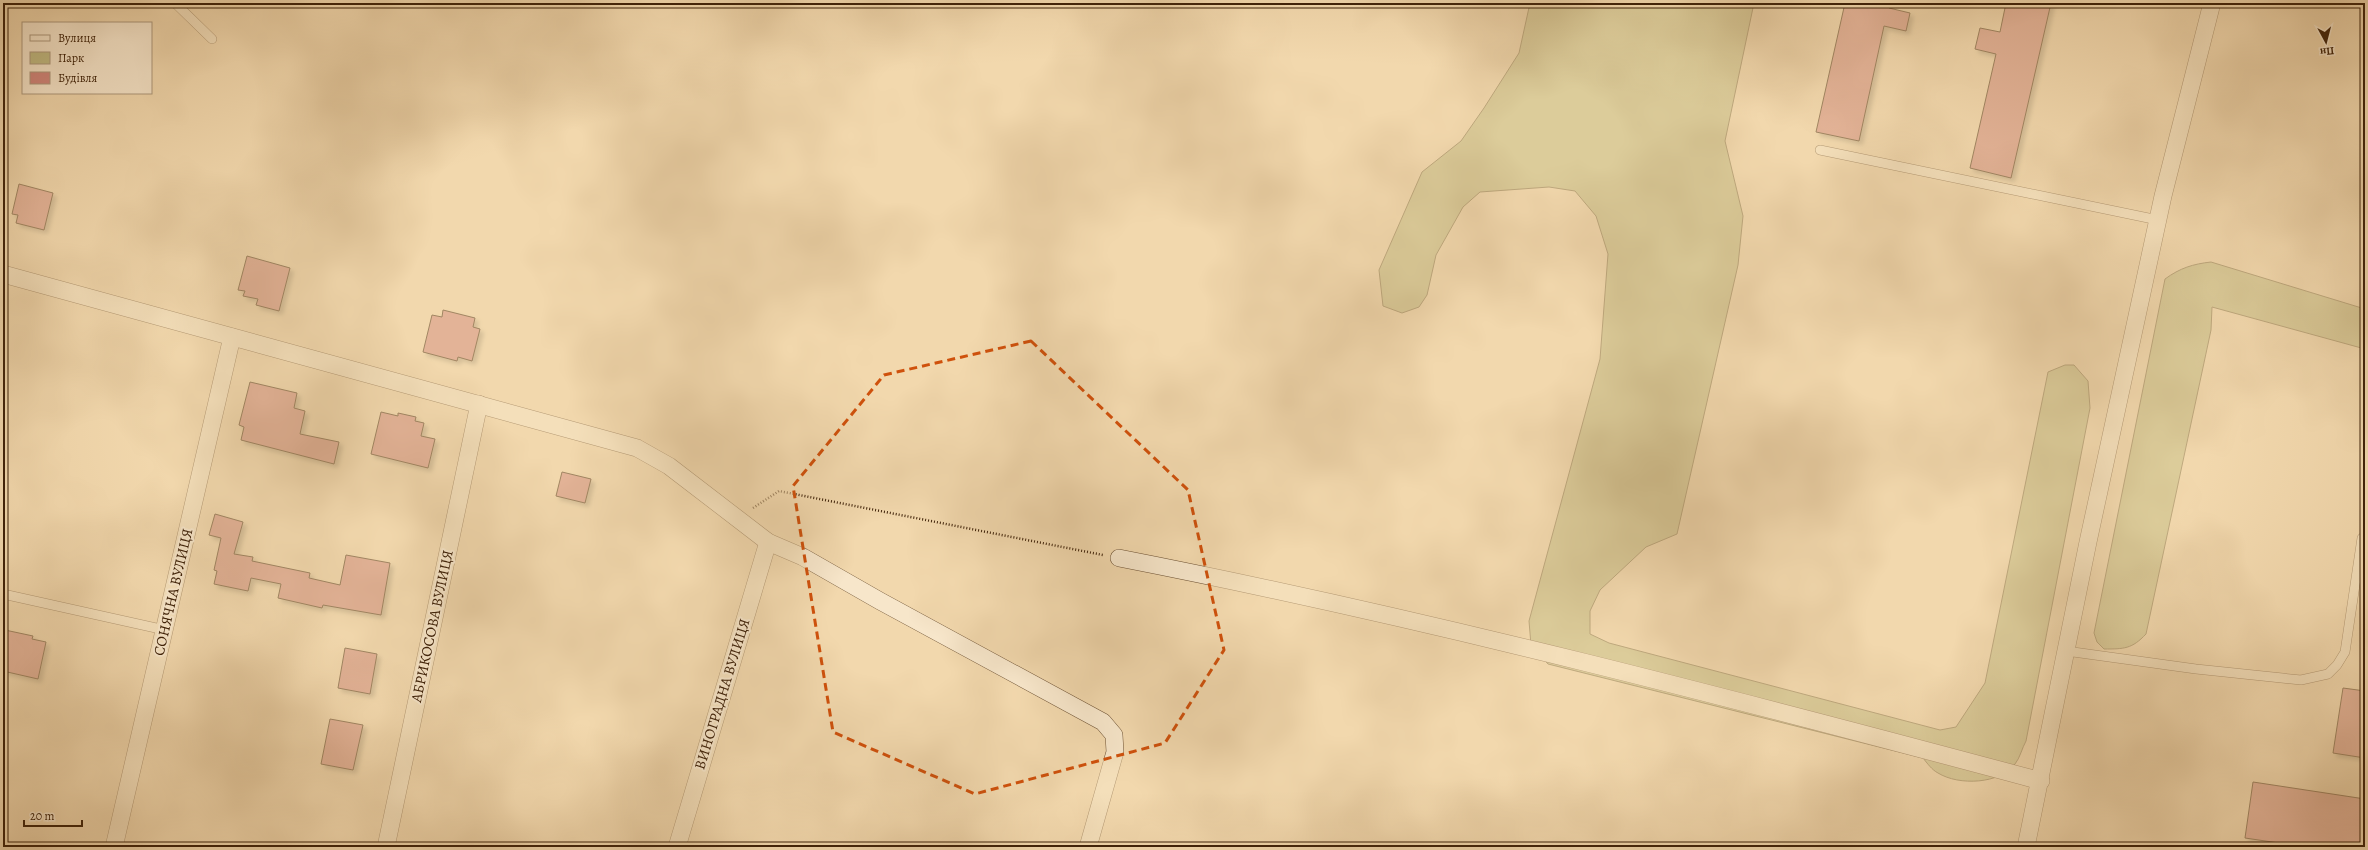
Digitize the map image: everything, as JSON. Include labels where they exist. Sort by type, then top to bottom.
[{"type":"street","points":[[2026,847],[2066,651],[2158,220],[2212,3]]},
{"type":"street","points":[[3,274],[637,448],[669,466],[768,542],[803,556],[880,601],[1103,722],[1114,735],[1115,752],[1088,847]]},
{"type":"street","name":"СОНЯЧНА ВУЛИЦЯ","points":[[114,847],[232,337]]},
{"type":"street","name":"АБРИКОСОВА ВУЛИЦЯ","points":[[386,847],[479,404]]},
{"type":"street","name":"ВИНОГРАДНА ВУЛИЦЯ","points":[[677,847],[768,542]]},
{"type":"street","points":[[1119,558],[1489,638],[1777,710],[2040,781]]},
{"type":"lane","points":[[175,3],[212,39]]},
{"type":"lane","points":[[1820,150],[2158,220]]},
{"type":"lane","points":[[2066,651],[2196,669],[2301,680],[2328,674],[2337,665],[2345,652],[2362,538]]},
{"type":"lane","points":[[3,594],[165,630]]},
{"type":"path","points":[[756,515],[753,508],[779,491],[1119,558]]},
{"type":"highlighted area","points":[[1031,341],[1188,490],[1224,650],[1165,743],[975,794],[833,732],[793,486],[884,375]]},
{"type":"green space","points":[[1530,3],[1754,3],[1725,141],[1743,216],[1738,265],[1677,534],[1646,547],[1600,590],[1590,611],[1590,634],[1609,643],[1940,730],[1956,727],[1985,683],[2048,372],[2065,365],[2074,365],[2088,381],[2090,408],[2026,741],[2017,762],[2008,771],[2000,776],[1979,781],[1957,780],[1936,772],[1923,758],[1548,664],[1531,645],[1529,621],[1600,359],[1608,254],[1596,216],[1575,191],[1549,187],[1480,192],[1463,207],[1436,255],[1427,295],[1419,307],[1402,313],[1383,306],[1379,270],[1422,172],[1461,141],[1519,53]]},
{"type":"green space","points":[[2211,262],[2365,309],[2365,349],[2212,307],[2211,330],[2146,634],[2136,643],[2127,647],[2104,649],[2097,642],[2094,633],[2165,279],[2187,267]]},
{"type":"building","points":[[1845,3],[1890,3],[1889,8],[1910,13],[1906,31],[1884,26],[1859,141],[1816,132]]},
{"type":"building","points":[[2006,3],[2051,3],[2011,178],[1970,168],[1996,54],[1975,49],[1980,28],[2000,32]]},
{"type":"building","points":[[19,184],[53,193],[44,230],[16,223],[18,215],[12,214]]},
{"type":"building","points":[[247,256],[290,268],[279,311],[256,305],[258,299],[243,296],[245,291],[238,290]]},
{"type":"building","points":[[443,310],[475,318],[473,327],[480,329],[472,361],[458,357],[457,361],[423,352],[432,315],[442,317]]},
{"type":"building","points":[[250,382],[297,393],[294,408],[305,411],[300,434],[339,442],[334,464],[241,440],[244,427],[239,425]]},
{"type":"building","points":[[381,412],[398,416],[398,413],[416,417],[415,421],[424,423],[421,436],[435,439],[428,468],[371,454]]},
{"type":"building","points":[[562,472],[591,479],[585,503],[556,496]]},
{"type":"building","points":[[215,514],[243,522],[234,554],[253,557],[252,561],[310,573],[309,578],[340,585],[346,555],[390,563],[381,615],[323,605],[322,608],[278,598],[281,584],[251,578],[248,591],[214,584],[217,571],[214,570],[221,538],[209,535]]},
{"type":"building","points":[[5,630],[33,636],[32,639],[46,642],[38,679],[3,671],[3,641]]},
{"type":"building","points":[[345,648],[377,654],[370,694],[338,688]]},
{"type":"building","points":[[2343,688],[2365,691],[2365,758],[2333,753]]},
{"type":"building","points":[[330,719],[363,725],[353,770],[321,764]]},
{"type":"building","points":[[2253,782],[2365,799],[2365,847],[2306,847],[2245,838]]}]
